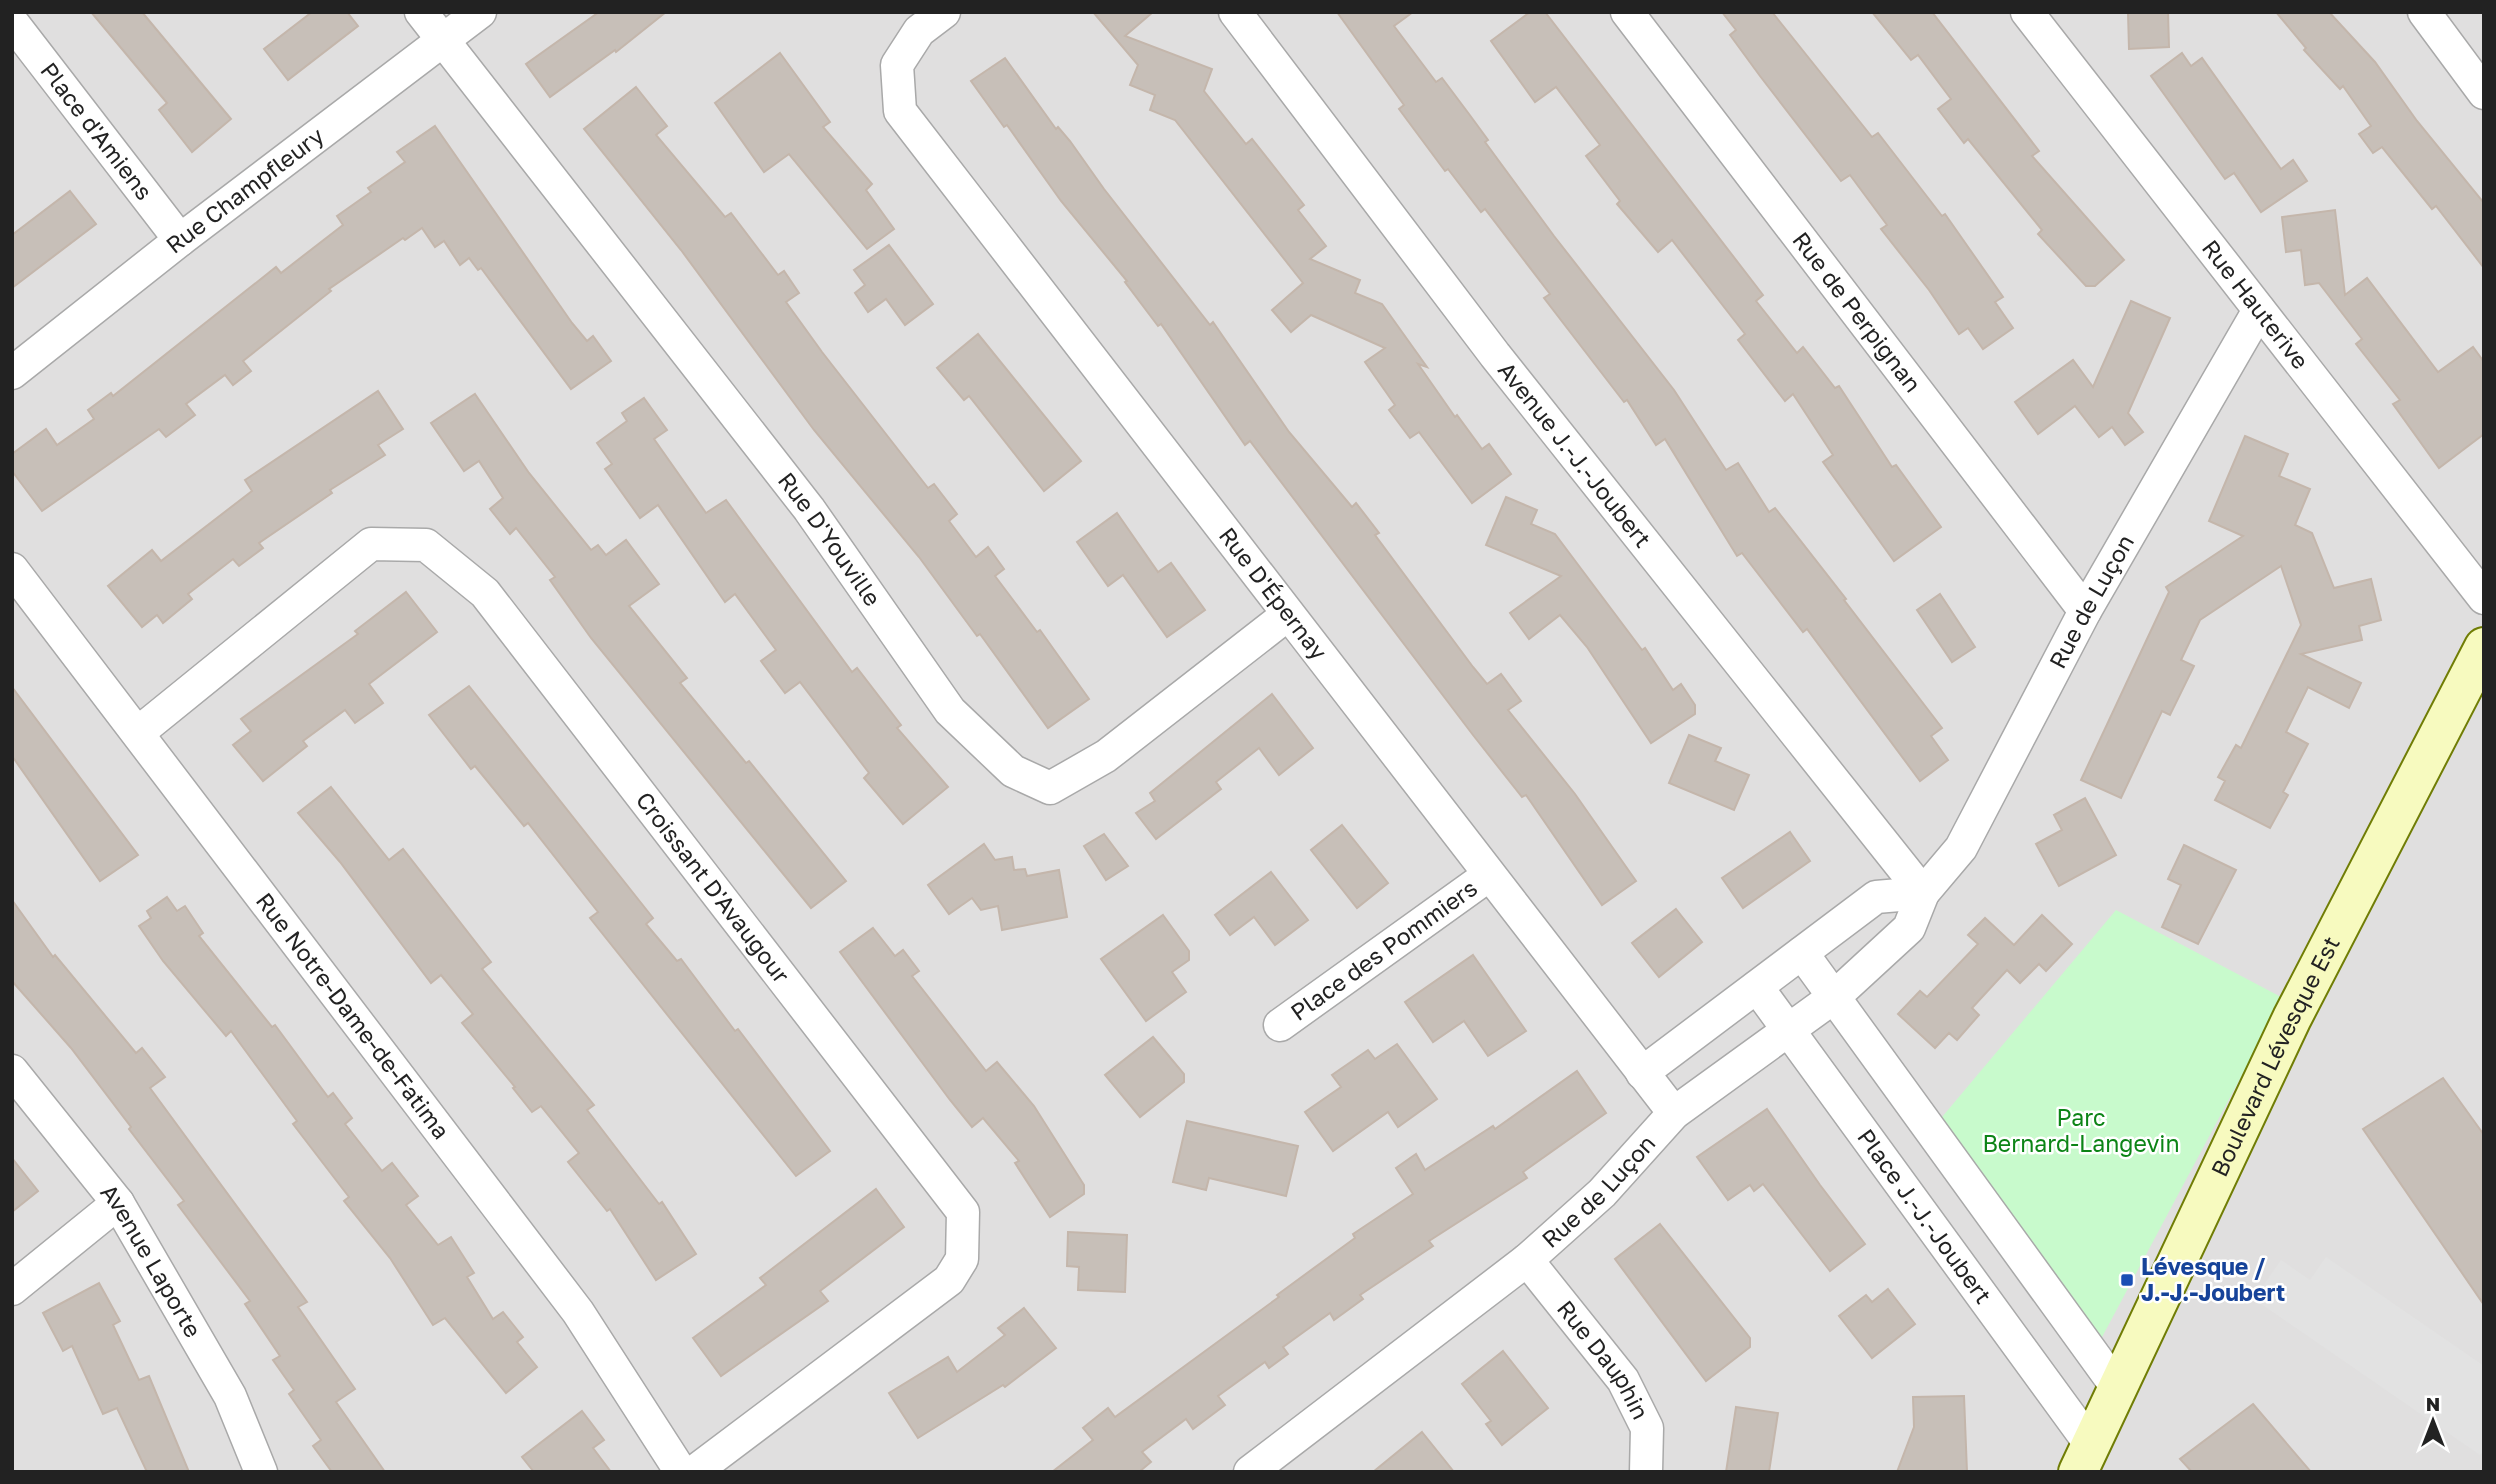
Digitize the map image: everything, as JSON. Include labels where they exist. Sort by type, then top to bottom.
[{"type":"street","points":[[421,12],[443,40]]},
{"type":"street","name":"Rue Champfleury","points":[[12,373],[180,240],[480,12]]},
{"type":"street","name":"Rue D'Épernay","points":[[944,12],[919,31],[897,65],[900,111],[1674,1113]]},
{"type":"street","name":"Avenue J.-J.-Joubert","points":[[1235,12],[1495,355],[1923,893]]},
{"type":"street","name":"Rue de Perpignan","points":[[1627,12],[2085,611]]},
{"type":"street","name":"Rue Hauterive","points":[[2027,12],[2484,598]]},
{"type":"street","points":[[2424,12],[2484,93]]},
{"type":"street","name":"Place d'Amiens","points":[[12,22],[180,240]]},
{"type":"street","name":"Rue D'Youville","points":[[443,40],[809,509],[950,711],[1013,771],[1050,788],[1107,756],[1287,615]]},
{"type":"street","name":"Rue de Luçon","points":[[1250,1472],[1527,1260],[1602,1193],[1674,1113],[1834,997],[1909,928],[1923,893],[1961,848],[2085,611],[2259,310]]},
{"type":"street","name":"Croissant D'Avaugour","points":[[139,732],[371,544],[426,545],[485,593],[963,1212],[962,1259],[949,1280],[694,1472]]},
{"type":"street","name":"Rue Notre-Dame-de-Fatima","points":[[12,569],[139,732],[578,1312],[681,1472]]},
{"type":"street","name":"Boulevard Lévesque Est","points":[[2085,1458],[2292,1018],[2484,648]]},
{"type":"street","name":"Place des Pommiers","points":[[1280,1025],[1489,875]]},
{"type":"street","points":[[1642,1073],[1876,897],[1923,893]]},
{"type":"street","points":[[1802,953],[2119,1390]]},
{"type":"street","name":"Place J.-J.-Joubert","points":[[1758,986],[2085,1458]]},
{"type":"street","name":"Avenue Laporte","points":[[12,1071],[118,1203],[229,1395],[261,1472]]},
{"type":"street","points":[[12,1289],[118,1203]]},
{"type":"street","name":"Rue Dauphin","points":[[1527,1260],[1623,1380],[1647,1428],[1646,1472]]},
{"type":"shaded area","points":[[12,12],[2484,12],[2484,1472],[12,1472]]},
{"type":"shaded area","points":[[2326,1257],[2484,1366],[2484,1450],[2480,1455],[2254,1299],[2281,1260],[2310,1280]]},
{"type":"green space","name":"Parc Bernard-Langevin","points":[[2116,910],[2283,998],[2093,1354],[1937,1123]]},
{"type":"building","points":[[91,12],[142,12],[231,119],[192,152],[159,110],[167,103]]},
{"type":"building","points":[[312,12],[347,12],[358,26],[288,80],[264,49]]},
{"type":"building","points":[[599,12],[666,12],[616,52],[615,50],[550,97],[526,64]]},
{"type":"building","points":[[1093,12],[1153,12],[1125,36],[1212,69],[1204,91],[1246,144],[1252,139],[1279,173],[1304,205],[1298,210],[1326,246],[1310,259],[1360,280],[1355,293],[1382,304],[1427,367],[1418,364],[1455,417],[1457,415],[1482,449],[1489,444],[1511,474],[1472,503],[1419,432],[1410,438],[1389,410],[1395,405],[1365,362],[1385,348],[1311,315],[1291,332],[1272,310],[1303,283],[1175,120],[1150,110],[1155,95],[1130,85],[1138,65]]},
{"type":"building","points":[[1337,12],[1413,12],[1394,26],[1436,82],[1442,78],[1469,114],[1488,140],[1485,142],[1554,236],[1674,390],[1726,470],[1738,463],[1769,512],[1775,508],[1846,599],[1844,600],[1942,728],[1931,736],[1948,760],[1920,781],[1807,629],[1803,632],[1742,553],[1737,556],[1665,439],[1656,445],[1627,400],[1624,402],[1544,298],[1550,294],[1485,209],[1481,212],[1448,169],[1445,171],[1399,109],[1404,105]]},
{"type":"building","points":[[1530,12],[1545,12],[1763,295],[1756,301],[1797,353],[1803,347],[1835,388],[1839,386],[1892,467],[1896,465],[1941,527],[1894,561],[1823,462],[1833,455],[1793,394],[1785,401],[1738,340],[1745,334],[1672,240],[1658,252],[1617,204],[1620,201],[1586,156],[1600,145],[1556,87],[1535,102],[1491,41]]},
{"type":"building","points":[[1722,12],[1772,12],[1872,137],[1878,133],[1942,216],[1945,214],[2003,297],[1995,302],[2013,328],[1983,349],[1968,328],[1959,334],[1929,290],[1881,229],[1887,225],[1850,175],[1841,181],[1760,76],[1730,35],[1736,30]]},
{"type":"building","points":[[1872,12],[1932,12],[2039,151],[2032,156],[2124,260],[2095,286],[2086,286],[2038,234],[2042,230],[1968,139],[1964,143],[1938,109],[1951,99],[1918,55],[1911,60]]},
{"type":"building","points":[[2128,12],[2168,12],[2169,47],[2129,49]]},
{"type":"building","points":[[2276,12],[2329,12],[2375,62],[2417,121],[2484,203],[2484,268],[2436,206],[2432,209],[2382,147],[2373,153],[2359,134],[2371,126],[2343,86],[2340,89],[2304,50],[2306,48]]},
{"type":"building","points":[[780,53],[830,122],[823,127],[872,184],[866,190],[894,229],[867,249],[789,154],[764,172],[715,103]]},
{"type":"building","points":[[2182,53],[2191,66],[2202,58],[2281,169],[2293,160],[2307,181],[2261,212],[2234,173],[2225,179],[2151,76]]},
{"type":"building","points":[[1005,58],[1056,129],[1058,127],[1070,141],[1210,325],[1213,322],[1289,432],[1352,507],[1356,503],[1379,533],[1375,535],[1473,667],[1487,684],[1501,674],[1521,701],[1508,710],[1575,794],[1636,881],[1602,905],[1526,795],[1522,797],[1473,735],[1250,441],[1245,445],[1161,324],[1158,326],[1125,282],[1127,281],[1061,201],[1007,125],[1004,127],[971,81]]},
{"type":"building","points":[[636,87],[667,126],[656,135],[725,217],[731,213],[778,275],[784,271],[799,293],[786,302],[928,488],[934,484],[957,514],[949,521],[976,557],[988,547],[1004,569],[995,576],[1037,632],[1040,630],[1089,699],[1048,728],[980,634],[977,636],[919,557],[814,430],[681,250],[584,129]]},
{"type":"building","points":[[435,126],[572,323],[587,341],[593,336],[611,361],[571,389],[481,268],[478,270],[469,258],[460,265],[444,241],[435,247],[422,228],[329,289],[331,291],[243,361],[251,371],[233,385],[225,375],[186,404],[195,415],[166,437],[159,429],[42,511],[12,471],[12,454],[46,429],[57,445],[94,419],[88,410],[111,393],[113,396],[276,267],[281,273],[343,225],[337,216],[371,192],[368,188],[405,162],[397,152]]},
{"type":"building","points":[[70,191],[96,224],[12,288],[12,235]]},
{"type":"building","points":[[2335,210],[2345,295],[2367,278],[2438,372],[2473,347],[2484,362],[2484,434],[2439,468],[2393,404],[2400,400],[2356,344],[2362,339],[2319,283],[2305,285],[2301,250],[2286,252],[2282,217]]},
{"type":"building","points":[[889,245],[933,304],[905,325],[886,299],[868,312],[855,293],[865,285],[854,270]]},
{"type":"building","points":[[2131,301],[2170,318],[2128,413],[2143,432],[2125,445],[2112,427],[2099,437],[2075,406],[2038,434],[2015,402],[2073,360],[2093,387]]},
{"type":"building","points":[[978,334],[1081,461],[1044,491],[969,396],[964,400],[937,368]]},
{"type":"building","points":[[378,391],[403,429],[378,445],[385,455],[330,490],[332,493],[259,543],[263,548],[239,566],[233,559],[188,594],[192,599],[163,623],[157,615],[142,627],[108,586],[152,550],[161,561],[252,491],[245,480]]},
{"type":"building","points":[[475,394],[529,473],[591,550],[598,545],[606,555],[626,540],[659,584],[629,606],[687,678],[680,683],[746,763],[749,761],[846,881],[811,908],[591,638],[550,580],[555,577],[516,528],[510,534],[490,509],[503,498],[479,461],[464,471],[431,423]]},
{"type":"building","points":[[644,398],[667,430],[654,439],[706,513],[726,500],[852,672],[857,668],[901,725],[897,728],[948,787],[903,824],[864,778],[869,773],[800,682],[785,693],[761,661],[776,650],[735,594],[725,602],[658,505],[640,518],[605,469],[612,464],[597,443],[627,421],[622,413]]},
{"type":"building","points":[[2245,436],[2288,454],[2279,476],[2310,489],[2295,525],[2312,533],[2334,588],[2371,579],[2381,620],[2359,626],[2362,640],[2301,654],[2361,683],[2349,708],[2308,687],[2286,732],[2308,744],[2283,792],[2288,795],[2270,828],[2215,800],[2225,781],[2218,777],[2236,745],[2241,748],[2301,625],[2281,566],[2200,620],[2181,660],[2194,666],[2170,715],[2162,711],[2121,798],[2081,780],[2169,592],[2166,587],[2243,536],[2209,521]]},
{"type":"building","points":[[1506,497],[1537,510],[1531,524],[1555,534],[1642,650],[1645,648],[1673,690],[1681,684],[1695,705],[1695,714],[1651,743],[1587,647],[1560,615],[1529,639],[1510,613],[1561,576],[1486,545]]},
{"type":"building","points":[[1117,513],[1158,572],[1171,563],[1205,610],[1167,637],[1123,575],[1108,586],[1077,542]]},
{"type":"building","points":[[406,592],[437,632],[369,684],[383,703],[355,723],[345,710],[303,741],[307,746],[263,781],[233,745],[251,731],[241,719],[358,634],[355,631]]},
{"type":"building","points":[[1940,594],[1975,647],[1952,662],[1917,610]]},
{"type":"building","points":[[469,686],[653,918],[646,924],[677,961],[681,959],[735,1031],[738,1029],[830,1151],[796,1176],[590,918],[598,912],[528,823],[524,826],[475,766],[471,769],[429,715]]},
{"type":"building","points":[[12,687],[138,855],[100,881],[12,756]]},
{"type":"building","points":[[1272,694],[1313,748],[1279,775],[1259,748],[1216,782],[1221,789],[1156,839],[1136,813],[1155,801],[1150,793]]},
{"type":"building","points":[[1689,735],[1721,748],[1715,761],[1749,775],[1734,810],[1669,783]]},
{"type":"building","points":[[331,787],[389,860],[403,849],[491,962],[482,969],[594,1105],[587,1110],[659,1204],[662,1202],[696,1254],[656,1280],[610,1209],[607,1211],[568,1162],[579,1153],[541,1106],[532,1112],[462,1023],[473,1014],[441,975],[431,983],[340,862],[298,813]]},
{"type":"building","points":[[2085,798],[2116,855],[2059,886],[2036,844],[2062,830],[2054,815]]},
{"type":"building","points":[[1342,825],[1388,883],[1357,908],[1311,850]]},
{"type":"building","points":[[1790,832],[1810,861],[1743,908],[1722,878]]},
{"type":"building","points":[[1104,834],[1128,866],[1106,880],[1084,846]]},
{"type":"building","points":[[984,844],[995,860],[1012,857],[1014,870],[1025,869],[1027,876],[1059,870],[1067,917],[1002,930],[998,906],[981,910],[972,898],[949,914],[928,885]]},
{"type":"building","points":[[2184,845],[2236,870],[2198,944],[2162,927],[2181,885],[2168,879]]},
{"type":"building","points":[[1271,872],[1308,920],[1275,945],[1254,917],[1230,935],[1215,915]]},
{"type":"building","points":[[167,897],[177,911],[185,906],[203,933],[199,936],[272,1027],[275,1025],[328,1097],[333,1093],[352,1118],[345,1124],[382,1171],[392,1163],[418,1196],[406,1205],[438,1245],[451,1237],[474,1273],[467,1277],[493,1319],[503,1312],[523,1337],[517,1342],[537,1367],[506,1393],[445,1318],[433,1325],[390,1258],[344,1201],[349,1197],[293,1124],[297,1121],[231,1031],[226,1036],[163,961],[139,926],[151,918],[147,911]]},
{"type":"building","points":[[12,900],[53,957],[55,955],[136,1053],[142,1048],[165,1077],[150,1088],[307,1302],[298,1307],[355,1389],[336,1402],[385,1472],[332,1472],[313,1446],[321,1440],[289,1394],[294,1390],[273,1360],[280,1356],[245,1304],[250,1301],[178,1205],[184,1201],[129,1129],[131,1127],[71,1048],[12,981]]},
{"type":"building","points":[[1676,909],[1702,942],[1659,977],[1632,943]]},
{"type":"building","points":[[1163,915],[1189,951],[1189,960],[1172,972],[1186,992],[1146,1021],[1101,959]]},
{"type":"building","points":[[2042,915],[2072,944],[2046,971],[2039,964],[2020,983],[2007,970],[1972,1008],[1979,1015],[1957,1040],[1949,1033],[1935,1048],[1898,1014],[1920,991],[1927,997],[1978,944],[1968,935],[1985,918],[2014,945]]},
{"type":"building","points":[[873,928],[895,956],[903,950],[919,971],[912,976],[986,1071],[997,1062],[1034,1106],[1084,1185],[1084,1194],[1050,1217],[1015,1163],[1019,1161],[983,1118],[972,1127],[950,1100],[840,952]]},
{"type":"building","points":[[1473,955],[1526,1031],[1488,1056],[1464,1021],[1433,1042],[1405,1002]]},
{"type":"building","points":[[1153,1037],[1184,1074],[1184,1082],[1140,1117],[1105,1075]]},
{"type":"building","points":[[1397,1044],[1437,1099],[1398,1127],[1388,1112],[1333,1151],[1305,1112],[1341,1087],[1332,1075],[1368,1050],[1375,1059]]},
{"type":"building","points":[[1577,1071],[1606,1113],[1523,1172],[1527,1178],[1429,1241],[1433,1246],[1360,1295],[1363,1299],[1334,1320],[1330,1313],[1283,1347],[1288,1354],[1269,1368],[1265,1362],[1218,1396],[1225,1405],[1193,1429],[1186,1419],[1142,1452],[1151,1462],[1139,1472],[1052,1472],[1093,1440],[1083,1428],[1108,1408],[1115,1417],[1279,1297],[1277,1295],[1355,1238],[1353,1234],[1413,1194],[1396,1168],[1416,1154],[1425,1170],[1493,1126],[1495,1129]]},
{"type":"building","points":[[2443,1078],[2484,1135],[2484,1305],[2363,1129]]},
{"type":"building","points":[[1767,1109],[1865,1244],[1830,1271],[1763,1184],[1754,1191],[1750,1185],[1728,1200],[1697,1157]]},
{"type":"building","points":[[1187,1121],[1298,1146],[1286,1196],[1209,1178],[1206,1190],[1173,1182]]},
{"type":"building","points":[[12,1158],[38,1191],[12,1212]]},
{"type":"building","points":[[876,1189],[904,1227],[820,1291],[828,1301],[721,1376],[693,1338],[766,1285],[760,1278]]},
{"type":"building","points":[[1660,1224],[1750,1338],[1750,1347],[1706,1381],[1615,1259]]},
{"type":"building","points":[[1068,1232],[1127,1235],[1125,1292],[1078,1290],[1079,1267],[1067,1266]]},
{"type":"building","points":[[99,1283],[120,1321],[113,1325],[139,1380],[149,1376],[189,1472],[147,1472],[117,1408],[103,1414],[72,1346],[63,1351],[43,1313]]},
{"type":"building","points":[[1888,1289],[1915,1324],[1872,1358],[1839,1316],[1866,1295],[1872,1302]]},
{"type":"building","points":[[1024,1308],[1056,1348],[1005,1387],[1003,1385],[918,1438],[889,1393],[948,1357],[957,1372],[1005,1335],[998,1328]]},
{"type":"building","points":[[1503,1351],[1548,1408],[1502,1445],[1486,1424],[1491,1421],[1462,1384]]},
{"type":"building","points":[[1964,1396],[1967,1472],[1897,1472],[1914,1427],[1913,1397]]},
{"type":"building","points":[[2253,1404],[2311,1472],[2192,1472],[2180,1459]]},
{"type":"building","points":[[1736,1407],[1778,1413],[1769,1472],[1726,1472]]},
{"type":"building","points":[[582,1411],[604,1440],[593,1448],[611,1472],[534,1472],[522,1457]]},
{"type":"building","points":[[1422,1432],[1454,1472],[1373,1472]]},
{"type":"place","name":"Lévesque / J.-J.-Joubert","points":[[2127,1280]]}]
